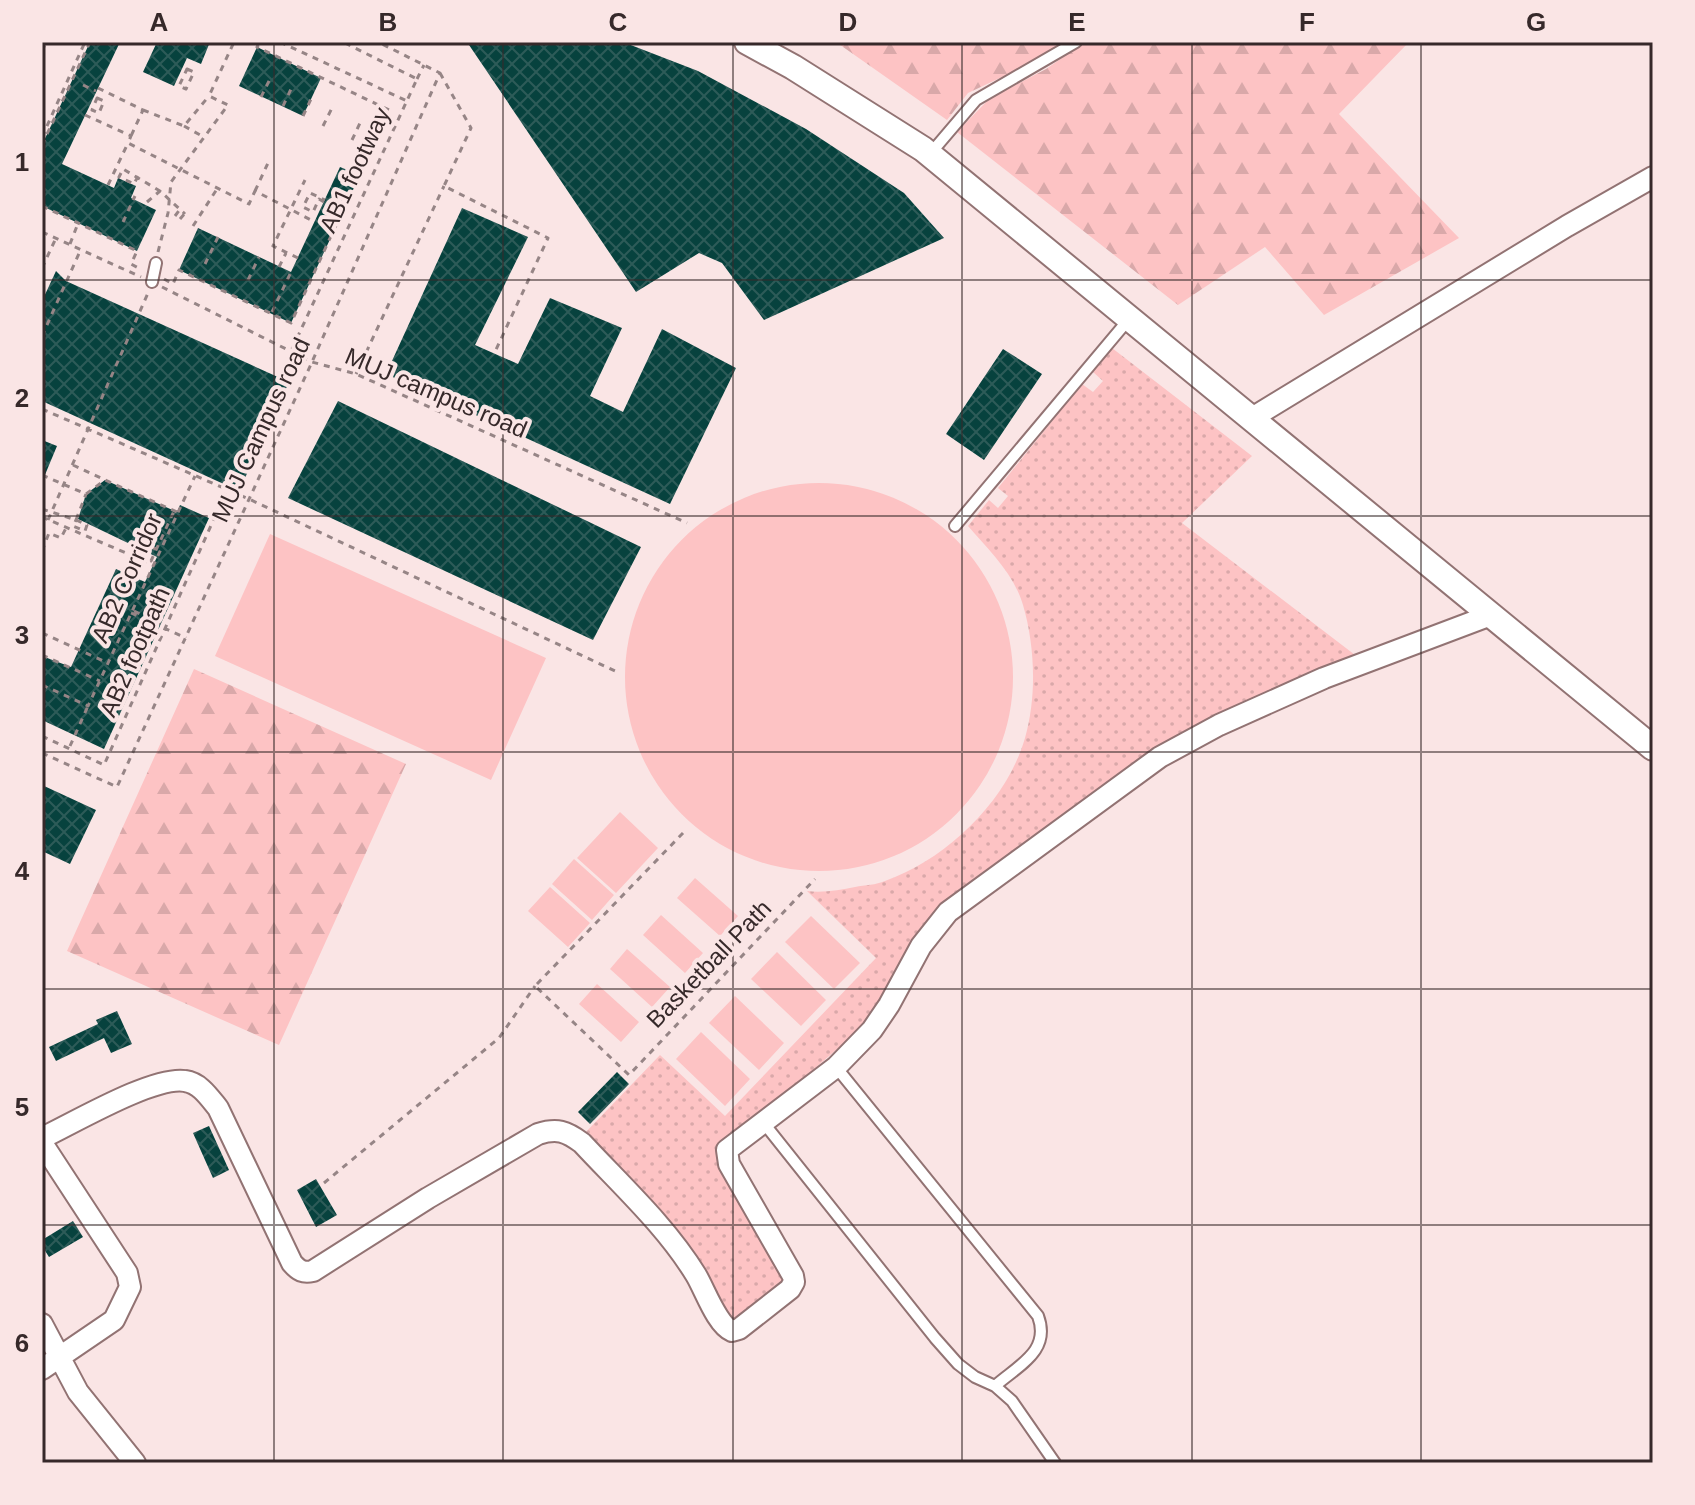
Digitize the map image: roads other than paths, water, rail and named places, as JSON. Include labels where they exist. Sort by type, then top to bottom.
[{"type":"street","points":[[747,42],[864,110],[929,155],[1653,748]]},
{"type":"street","points":[[1252,418],[1653,177]]},
{"type":"street","points":[[42,1369],[114,1320],[130,1287],[127,1273],[42,1141],[167,1081],[188,1081],[205,1091],[218,1108],[298,1271],[313,1271],[428,1198],[538,1134],[555,1128],[568,1132],[582,1143],[664,1232],[685,1257],[721,1324],[732,1331],[739,1329],[790,1289],[794,1282],[727,1157],[732,1145],[836,1067],[872,1030],[921,946],[948,912],[1160,757],[1219,725],[1324,678],[1491,615]]},
{"type":"street","points":[[42,1324],[78,1392],[135,1463]]},
{"type":"lane","points":[[929,155],[976,100],[1076,42]]},
{"type":"lane","points":[[153,278],[156,263]]},
{"type":"lane","points":[[955,526],[1129,319]]},
{"type":"lane","points":[[836,1067],[1038,1316],[1043,1331],[1040,1345],[995,1386]]},
{"type":"lane","points":[[763,1122],[958,1364],[975,1377],[995,1386],[1012,1401],[1055,1463]]}]
